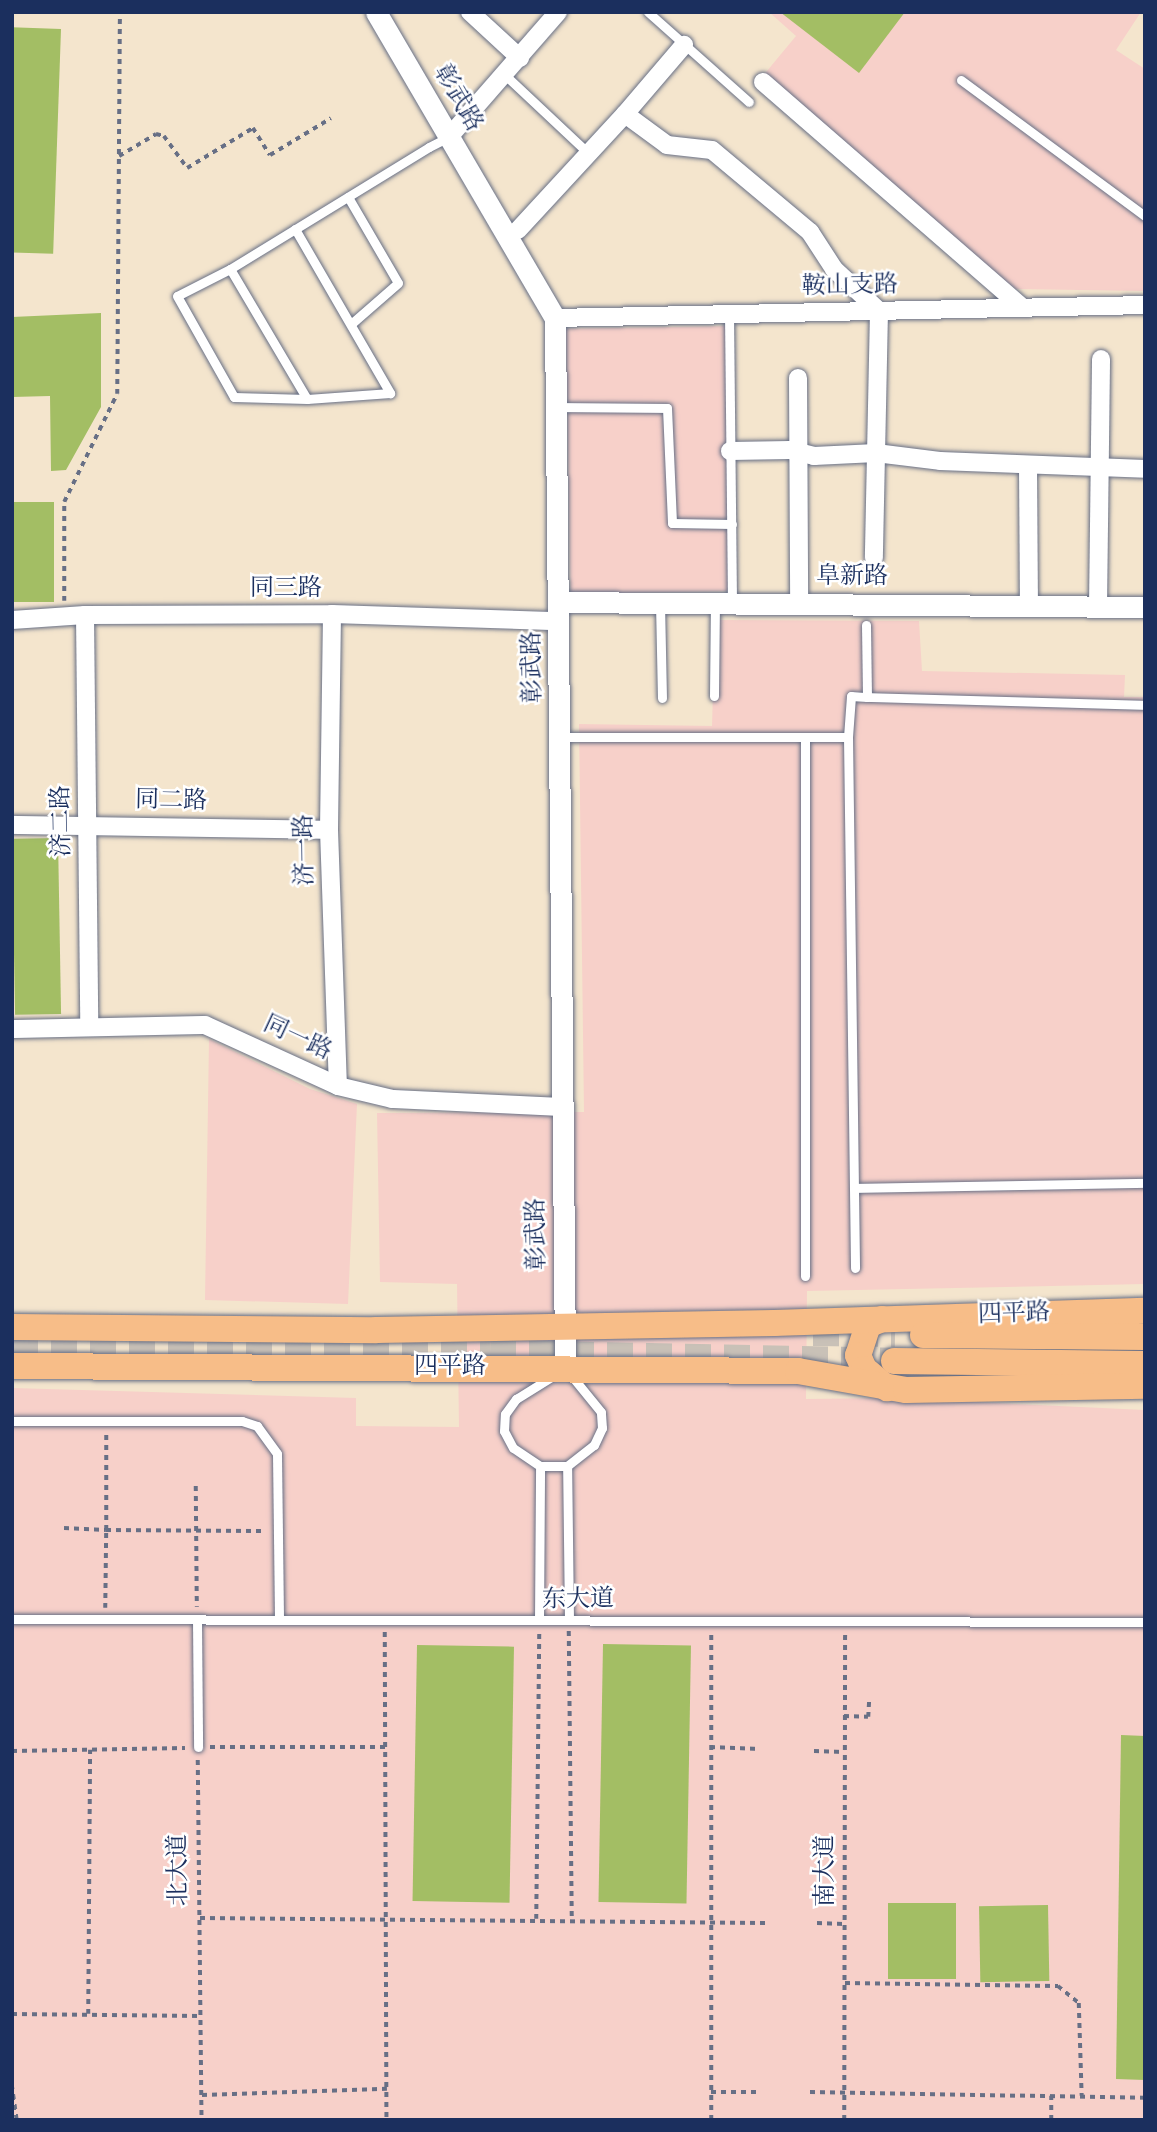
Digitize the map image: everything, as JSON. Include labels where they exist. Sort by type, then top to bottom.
[{"type":"main road","name":"四平路","points":[[12,1327],[362,1330],[566,1324],[889,1327],[1145,1311]]},
{"type":"main road","points":[[887,1388],[864,1369],[858,1354],[868,1325],[1145,1338]]},
{"type":"main road","points":[[894,1361],[1145,1364]]},
{"type":"main road","name":"四平路","points":[[12,1366],[798,1371],[887,1388],[1145,1386]]},
{"type":"street","name":"彰武路","points":[[376,12],[555,318],[565,1369]]},
{"type":"street","points":[[470,12],[520,58]]},
{"type":"street","points":[[449,137],[558,12]]},
{"type":"street","points":[[518,230],[625,114],[684,45]]},
{"type":"street","points":[[763,82],[1022,307]]},
{"type":"street","points":[[625,114],[667,145],[712,150],[733,164],[810,232],[834,269],[879,311],[874,558]]},
{"type":"street","name":"鞍山支路","points":[[555,318],[1145,304]]},
{"type":"street","points":[[1098,607],[1101,359]]},
{"type":"street","points":[[798,378],[799,604]]},
{"type":"street","points":[[730,451],[799,452],[814,456],[876,453],[1028,466],[1145,469]]},
{"type":"street","points":[[1028,466],[1029,606]]},
{"type":"street","name":"阜新路","points":[[559,612],[660,603],[1145,607]]},
{"type":"street","name":"同三路","points":[[12,620],[85,615],[559,612]]},
{"type":"street","name":"济一路","points":[[332,614],[329,830],[338,1086]]},
{"type":"street","name":"济二路","points":[[85,615],[89,1026]]},
{"type":"street","name":"同二路","points":[[12,825],[329,830]]},
{"type":"street","name":"同一路","points":[[12,1029],[205,1025],[338,1086],[392,1099],[562,1107]]},
{"type":"lane","points":[[648,12],[749,102]]},
{"type":"lane","points":[[505,75],[589,153]]},
{"type":"lane","points":[[961,80],[1145,216]]},
{"type":"lane","points":[[295,229],[390,393],[307,399],[234,397],[177,296],[230,269],[295,229],[348,197],[449,137]]},
{"type":"lane","points":[[348,197],[398,283],[351,324]]},
{"type":"lane","points":[[230,269],[307,399]]},
{"type":"lane","points":[[714,696],[732,524],[729,314]]},
{"type":"lane","points":[[554,407],[667,408],[672,523],[732,524]]},
{"type":"lane","points":[[660,603],[662,698]]},
{"type":"lane","points":[[866,625],[867,697]]},
{"type":"lane","points":[[855,1268],[848,737],[851,696],[1145,705]]},
{"type":"lane","points":[[561,737],[848,737]]},
{"type":"lane","points":[[805,737],[806,1276]]},
{"type":"lane","points":[[855,1188],[1145,1183]]},
{"type":"lane","points":[[565,1369],[601,1412],[602,1428],[594,1445],[567,1466],[540,1466],[513,1448],[504,1431],[505,1414],[516,1399],[565,1369]]},
{"type":"lane","points":[[12,1421],[243,1421],[257,1426],[277,1454],[279,1620]]},
{"type":"lane","points":[[539,1620],[540,1466]]},
{"type":"lane","points":[[567,1466],[569,1620]]},
{"type":"lane","name":"东大道","points":[[12,1619],[104,1617],[385,1621],[711,1618],[845,1622],[1145,1622]]},
{"type":"lane","points":[[197,1620],[198,1747]]},
{"type":"path","points":[[64,617],[64,502],[117,394],[120,12]]},
{"type":"path","points":[[119,156],[160,134],[187,168],[253,128],[270,155],[331,118]]},
{"type":"path","points":[[104,1617],[106,1421]]},
{"type":"path","points":[[196,1486],[197,1620]]},
{"type":"path","points":[[64,1528],[279,1531]]},
{"type":"path","points":[[711,1618],[711,2120]]},
{"type":"path","points":[[536,1919],[539,1620]]},
{"type":"path","points":[[569,1620],[572,1920]]},
{"type":"path","points":[[385,1621],[384,1917],[387,2120]]},
{"type":"path","name":"南大道","points":[[844,2120],[845,1622]]},
{"type":"path","points":[[845,1716],[868,1717],[869,1700]]},
{"type":"path","points":[[12,1751],[385,1746]]},
{"type":"path","name":"北大道","points":[[198,1747],[202,2120]]},
{"type":"path","points":[[710,1747],[760,1749]]},
{"type":"path","points":[[88,2014],[90,1749]]},
{"type":"path","points":[[814,1751],[844,1752]]},
{"type":"path","points":[[200,1918],[384,1917],[766,1923]]},
{"type":"path","points":[[817,1923],[844,1924]]},
{"type":"path","points":[[845,1983],[1058,1986],[1079,2003],[1082,2097]]},
{"type":"path","points":[[12,2014],[201,2016]]},
{"type":"path","points":[[12,2085],[17,2120]]},
{"type":"path","points":[[202,2095],[387,2089]]},
{"type":"path","points":[[711,2092],[756,2092]]},
{"type":"path","points":[[810,2092],[1145,2098]]},
{"type":"path","points":[[1051,2096],[1051,2120]]},
{"type":"shaded area","points":[[769,12],[1141,12],[1116,50],[1145,69],[1145,291],[1008,289],[762,77],[796,36]]},
{"type":"shaded area","points":[[728,326],[733,591],[571,594],[566,329]]},
{"type":"shaded area","points":[[715,620],[919,621],[922,671],[1125,675],[1124,697],[1145,697],[1145,1284],[807,1291],[806,1399],[886,1398],[1145,1410],[1145,2120],[12,2120],[12,1388],[356,1398],[356,1426],[459,1427],[457,1284],[380,1282],[377,1113],[584,1112],[579,724],[712,726]]},
{"type":"shaded area","points":[[209,1039],[310,1089],[357,1104],[348,1304],[205,1300]]},
{"type":"green space","points":[[780,12],[905,12],[859,73]]},
{"type":"green space","points":[[12,27],[61,29],[53,254],[12,252]]},
{"type":"green space","points":[[101,313],[101,407],[66,470],[51,471],[50,396],[12,397],[12,317]]},
{"type":"green space","points":[[12,502],[54,502],[54,602],[12,602]]},
{"type":"green space","points":[[58,838],[61,1014],[15,1015],[12,839]]},
{"type":"green space","points":[[603,1644],[691,1646],[686,1903],[598,1902]]},
{"type":"green space","points":[[417,1645],[514,1647],[510,1903],[413,1901]]},
{"type":"green space","points":[[1121,1735],[1145,1736],[1145,2080],[1116,2079]]},
{"type":"green space","points":[[888,1903],[956,1903],[956,1979],[888,1979]]},
{"type":"green space","points":[[1048,1905],[1049,1981],[980,1982],[979,1906]]},
{"type":"tunnel","points":[[813,1333],[895,1334]]},
{"type":"tunnel","points":[[12,1352],[490,1353],[894,1361]]}]
